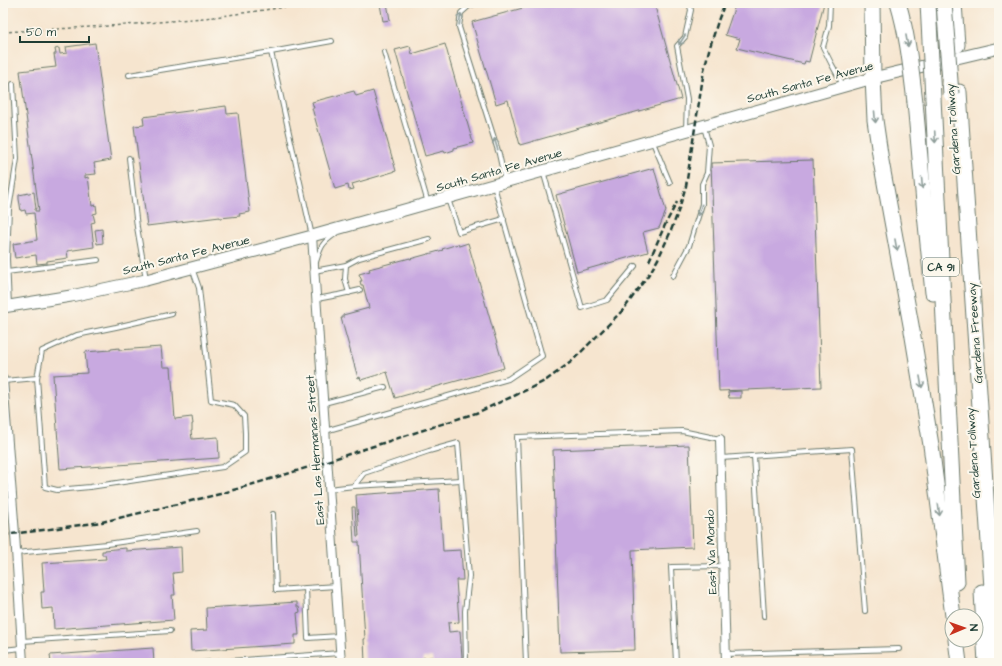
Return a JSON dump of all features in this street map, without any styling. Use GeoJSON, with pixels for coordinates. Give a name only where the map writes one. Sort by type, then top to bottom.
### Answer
{"type":"FeatureCollection","features":[{"type":"Feature","properties":{"kind":"highway"},"geometry":{"type":"LineString","coordinates":[[872,3],[875,120],[930,438],[952,608]]}},
{"type":"Feature","properties":{"kind":"highway"},"geometry":{"type":"LineString","coordinates":[[898,3],[909,49],[949,437]]}},
{"type":"Feature","properties":{"kind":"highway","name":"CA 91"},"geometry":{"type":"LineString","coordinates":[[928,3],[959,608]]}},
{"type":"Feature","properties":{"kind":"highway","name":"Gardena Tollway"},"geometry":{"type":"LineString","coordinates":[[944,3],[955,93],[986,663]]}},
{"type":"Feature","properties":{"kind":"highway","name":"Gardena Freeway"},"geometry":{"type":"LineString","coordinates":[[954,3],[955,93],[998,663]]}},
{"type":"Feature","properties":{"kind":"highway"},"geometry":{"type":"LineString","coordinates":[[957,648],[960,663]]}},
{"type":"Feature","properties":{"kind":"highway"},"geometry":{"type":"LineString","coordinates":[[960,648],[960,663]]}},
{"type":"Feature","properties":{"kind":"main road","name":"South Santa Fe Avenue"},"geometry":{"type":"LineString","coordinates":[[6,307],[71,296],[146,280],[312,236],[873,78],[999,48]]}},
{"type":"Feature","properties":{"kind":"street","name":"East Las Hermanas Street"},"geometry":{"type":"LineString","coordinates":[[312,236],[341,663]]}},
{"type":"Feature","properties":{"kind":"street"},"geometry":{"type":"LineString","coordinates":[[3,380],[5,439],[16,553],[23,663]]}},
{"type":"Feature","properties":{"kind":"street","name":"East Via Mondo"},"geometry":{"type":"LineString","coordinates":[[720,439],[726,663]]}},
{"type":"Feature","properties":{"kind":"lane"},"geometry":{"type":"LineString","coordinates":[[479,3],[470,5],[461,13],[459,27],[499,154],[505,182]]}},
{"type":"Feature","properties":{"kind":"lane"},"geometry":{"type":"LineString","coordinates":[[686,130],[688,99],[677,46],[685,37],[691,10],[689,3]]}},
{"type":"Feature","properties":{"kind":"lane"},"geometry":{"type":"LineString","coordinates":[[830,3],[829,26],[823,47],[844,86]]}},
{"type":"Feature","properties":{"kind":"lane"},"geometry":{"type":"LineString","coordinates":[[129,75],[332,41]]}},
{"type":"Feature","properties":{"kind":"lane"},"geometry":{"type":"LineString","coordinates":[[270,52],[312,236]]}},
{"type":"Feature","properties":{"kind":"lane"},"geometry":{"type":"LineString","coordinates":[[384,52],[428,203]]}},
{"type":"Feature","properties":{"kind":"lane"},"geometry":{"type":"LineString","coordinates":[[6,307],[9,209],[17,159],[13,84]]}},
{"type":"Feature","properties":{"kind":"lane"},"geometry":{"type":"LineString","coordinates":[[673,276],[689,246],[702,204],[702,184],[707,173],[709,145],[703,126]]}},
{"type":"Feature","properties":{"kind":"lane"},"geometry":{"type":"LineString","coordinates":[[652,140],[670,183]]}},
{"type":"Feature","properties":{"kind":"lane"},"geometry":{"type":"LineString","coordinates":[[129,158],[137,227],[146,280]]}},
{"type":"Feature","properties":{"kind":"lane"},"geometry":{"type":"LineString","coordinates":[[542,171],[582,308],[607,300],[635,266]]}},
{"type":"Feature","properties":{"kind":"lane"},"geometry":{"type":"LineString","coordinates":[[325,431],[508,379],[542,356],[494,185]]}},
{"type":"Feature","properties":{"kind":"lane"},"geometry":{"type":"LineString","coordinates":[[447,198],[459,232],[504,219]]}},
{"type":"Feature","properties":{"kind":"lane"},"geometry":{"type":"LineString","coordinates":[[344,227],[323,244],[319,251],[314,269],[346,265],[359,258],[429,239]]}},
{"type":"Feature","properties":{"kind":"lane"},"geometry":{"type":"LineString","coordinates":[[7,272],[98,260]]}},
{"type":"Feature","properties":{"kind":"lane"},"geometry":{"type":"LineString","coordinates":[[346,265],[346,280],[349,293]]}},
{"type":"Feature","properties":{"kind":"lane"},"geometry":{"type":"LineString","coordinates":[[172,314],[77,335],[42,351],[37,378],[45,487],[57,490],[90,487],[223,467],[245,452],[246,433],[244,416],[234,404],[211,400],[198,288],[192,268]]}},
{"type":"Feature","properties":{"kind":"lane"},"geometry":{"type":"LineString","coordinates":[[316,300],[360,290]]}},
{"type":"Feature","properties":{"kind":"lane"},"geometry":{"type":"LineString","coordinates":[[3,380],[37,378]]}},
{"type":"Feature","properties":{"kind":"lane"},"geometry":{"type":"LineString","coordinates":[[323,403],[385,387]]}},
{"type":"Feature","properties":{"kind":"lane"},"geometry":{"type":"LineString","coordinates":[[526,663],[517,437],[682,431],[720,439]]}},
{"type":"Feature","properties":{"kind":"lane"},"geometry":{"type":"LineString","coordinates":[[354,486],[364,473],[458,443],[469,576],[465,611],[466,663]]}},
{"type":"Feature","properties":{"kind":"lane"},"geometry":{"type":"LineString","coordinates":[[720,458],[852,448],[865,611]]}},
{"type":"Feature","properties":{"kind":"lane"},"geometry":{"type":"LineString","coordinates":[[754,456],[764,616]]}},
{"type":"Feature","properties":{"kind":"lane"},"geometry":{"type":"LineString","coordinates":[[329,489],[354,486],[461,480]]}},
{"type":"Feature","properties":{"kind":"lane"},"geometry":{"type":"LineString","coordinates":[[273,514],[276,590],[336,586]]}},
{"type":"Feature","properties":{"kind":"lane"},"geometry":{"type":"LineString","coordinates":[[16,553],[107,544],[197,531]]}},
{"type":"Feature","properties":{"kind":"lane"},"geometry":{"type":"LineString","coordinates":[[649,663],[676,662],[671,567],[723,566]]}},
{"type":"Feature","properties":{"kind":"lane"},"geometry":{"type":"LineString","coordinates":[[306,588],[308,638],[339,636]]}},
{"type":"Feature","properties":{"kind":"lane"},"geometry":{"type":"LineString","coordinates":[[3,650],[22,645],[170,631]]}},
{"type":"Feature","properties":{"kind":"lane"},"geometry":{"type":"LineString","coordinates":[[726,654],[899,649]]}},
{"type":"Feature","properties":{"kind":"lane"},"geometry":{"type":"LineString","coordinates":[[202,663],[341,653]]}},
{"type":"Feature","properties":{"kind":"path"},"geometry":{"type":"LineString","coordinates":[[3,32],[125,25],[214,17],[314,3]]}},
{"type":"Feature","properties":{"kind":"building"},"geometry":{"type":"Polygon","coordinates":[[[387,3],[390,20],[383,21],[380,4],[387,3]]]}},
{"type":"Feature","properties":{"kind":"building"},"geometry":{"type":"Polygon","coordinates":[[[541,3],[654,3],[681,99],[520,145],[508,100],[496,104],[472,22],[541,3]]]}},
{"type":"Feature","properties":{"kind":"building"},"geometry":{"type":"Polygon","coordinates":[[[736,3],[824,3],[809,62],[805,61],[804,64],[737,48],[740,39],[725,35],[736,3]]]}},
{"type":"Feature","properties":{"kind":"building"},"geometry":{"type":"Polygon","coordinates":[[[95,43],[111,160],[94,163],[96,174],[85,175],[85,178],[88,177],[92,206],[96,205],[97,213],[93,214],[95,222],[91,223],[94,247],[67,251],[68,258],[47,261],[47,263],[37,264],[36,255],[15,258],[13,244],[37,240],[34,213],[26,214],[25,210],[21,211],[19,195],[34,192],[35,211],[39,211],[20,71],[56,67],[54,54],[56,54],[55,49],[59,48],[60,54],[67,53],[66,47],[95,43]]]}},
{"type":"Feature","properties":{"kind":"building"},"geometry":{"type":"Polygon","coordinates":[[[445,44],[473,143],[454,148],[454,150],[445,153],[444,151],[425,156],[395,50],[410,46],[412,54],[445,44]]]}},
{"type":"Feature","properties":{"kind":"building"},"geometry":{"type":"Polygon","coordinates":[[[354,91],[356,96],[373,91],[396,171],[352,184],[354,189],[349,190],[348,185],[335,189],[312,108],[314,108],[312,102],[354,91]]]}},
{"type":"Feature","properties":{"kind":"building"},"geometry":{"type":"Polygon","coordinates":[[[226,106],[227,114],[238,113],[250,212],[239,214],[240,216],[147,226],[134,126],[144,125],[143,117],[226,106]]]}},
{"type":"Feature","properties":{"kind":"building"},"geometry":{"type":"Polygon","coordinates":[[[813,160],[821,387],[719,391],[711,163],[813,160]]]}},
{"type":"Feature","properties":{"kind":"building"},"geometry":{"type":"Polygon","coordinates":[[[654,168],[666,211],[659,228],[643,232],[648,252],[577,272],[556,195],[654,168]]]}},
{"type":"Feature","properties":{"kind":"building"},"geometry":{"type":"Polygon","coordinates":[[[102,229],[103,243],[97,244],[95,230],[102,229]]]}},
{"type":"Feature","properties":{"kind":"building"},"geometry":{"type":"Polygon","coordinates":[[[468,243],[504,368],[395,398],[387,372],[361,380],[360,377],[358,378],[341,318],[343,318],[343,315],[369,308],[359,274],[370,271],[369,269],[443,250],[442,249],[458,244],[459,246],[468,243]]]}},
{"type":"Feature","properties":{"kind":"building"},"geometry":{"type":"Polygon","coordinates":[[[161,347],[163,367],[171,367],[175,419],[192,417],[192,439],[218,437],[219,458],[60,469],[53,375],[87,373],[85,352],[119,348],[119,350],[161,347]]]}},
{"type":"Feature","properties":{"kind":"building"},"geometry":{"type":"Polygon","coordinates":[[[741,391],[741,398],[729,398],[728,392],[741,391]]]}},
{"type":"Feature","properties":{"kind":"building"},"geometry":{"type":"Polygon","coordinates":[[[689,445],[693,547],[632,550],[635,650],[560,652],[553,450],[689,445]]]}},
{"type":"Feature","properties":{"kind":"building"},"geometry":{"type":"Polygon","coordinates":[[[439,489],[443,551],[461,550],[463,580],[456,580],[459,622],[448,623],[449,632],[460,631],[462,657],[460,663],[433,663],[432,657],[423,658],[424,663],[399,663],[398,660],[395,660],[395,663],[365,663],[359,542],[354,542],[352,507],[355,507],[357,536],[359,536],[356,495],[439,489]]]}},
{"type":"Feature","properties":{"kind":"building"},"geometry":{"type":"Polygon","coordinates":[[[181,547],[182,572],[173,573],[175,595],[172,595],[174,620],[54,629],[53,608],[42,609],[41,592],[44,592],[42,563],[106,559],[105,555],[102,555],[102,551],[105,550],[126,548],[126,551],[181,547]]]}},
{"type":"Feature","properties":{"kind":"building"},"geometry":{"type":"Polygon","coordinates":[[[297,602],[297,607],[299,607],[300,612],[297,613],[299,635],[295,635],[295,644],[191,651],[190,631],[207,630],[206,608],[297,602]]]}},
{"type":"Feature","properties":{"kind":"building"},"geometry":{"type":"Polygon","coordinates":[[[153,648],[154,663],[51,663],[50,655],[153,648]]]}},
{"type":"Feature","properties":{"kind":"railway"},"geometry":{"type":"LineString","coordinates":[[3,535],[102,522],[220,494],[287,474],[476,413],[545,381],[571,362],[624,309],[651,271],[670,233],[686,186],[704,70],[719,18],[725,3]]}},
{"type":"Feature","properties":{"kind":"railway"},"geometry":{"type":"LineString","coordinates":[[649,261],[677,202]]}}]}
